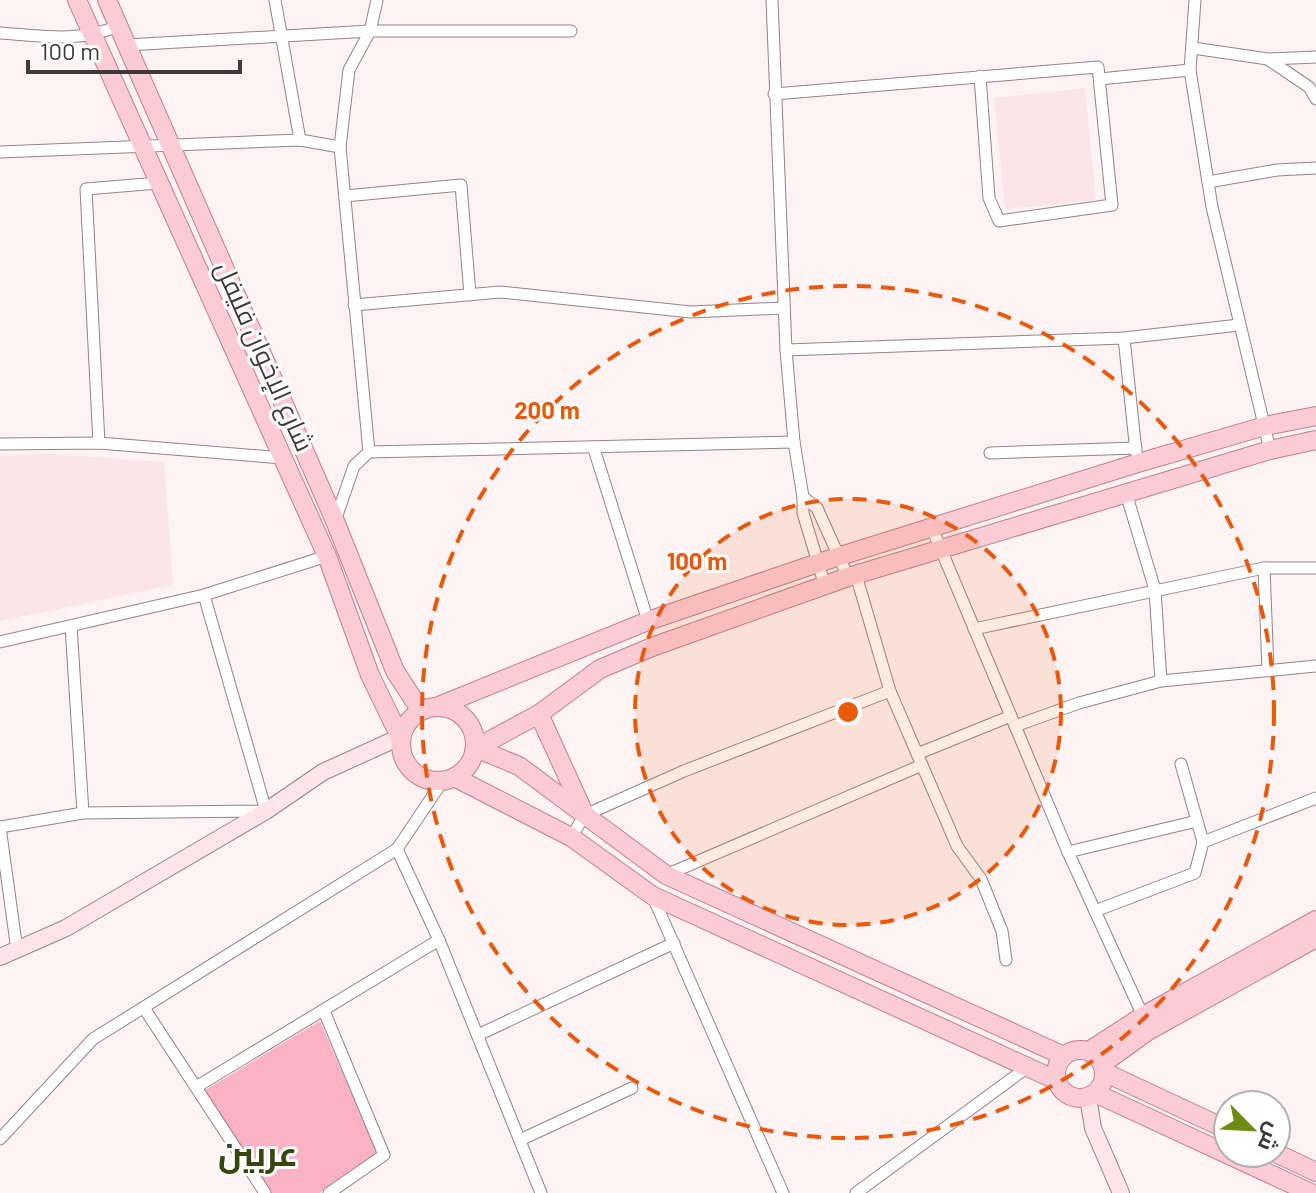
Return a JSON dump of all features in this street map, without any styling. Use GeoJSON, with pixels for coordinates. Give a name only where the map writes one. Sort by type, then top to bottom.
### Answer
{"type":"FeatureCollection","features":[{"type":"Feature","properties":{"kind":"main road","name":"شارع الإخوان فليفل"},"geometry":{"type":"LineString","coordinates":[[77,0],[327,556],[375,686],[400,737]]}},
{"type":"Feature","properties":{"kind":"main road","name":"شارع الإخوان فليفل"},"geometry":{"type":"LineString","coordinates":[[107,0],[174,147],[335,521],[395,671],[428,709]]}},
{"type":"Feature","properties":{"kind":"main road"},"geometry":{"type":"LineString","coordinates":[[0,957],[66,928],[266,811],[323,772],[400,737],[408,723],[428,709],[648,621],[932,528],[1137,456],[1316,416]]}},
{"type":"Feature","properties":{"kind":"main road"},"geometry":{"type":"LineString","coordinates":[[476,748],[539,714],[600,669],[709,626],[852,576],[1270,450],[1316,440]]}},
{"type":"Feature","properties":{"kind":"main road"},"geometry":{"type":"LineString","coordinates":[[428,709],[463,716],[472,728],[476,748],[473,760],[449,780]]}},
{"type":"Feature","properties":{"kind":"main road"},"geometry":{"type":"LineString","coordinates":[[539,714],[585,815]]}},
{"type":"Feature","properties":{"kind":"main road"},"geometry":{"type":"LineString","coordinates":[[400,737],[405,763],[414,774],[449,780],[571,837],[653,896],[1029,1066],[1056,1080],[1065,1093],[1091,1095],[1311,1193]]}},
{"type":"Feature","properties":{"kind":"main road"},"geometry":{"type":"LineString","coordinates":[[476,748],[519,766],[666,875],[1064,1056]]}},
{"type":"Feature","properties":{"kind":"main road"},"geometry":{"type":"LineString","coordinates":[[1121,1193],[1093,1128],[1091,1095],[1098,1062],[1143,1016],[1316,920]]}},
{"type":"Feature","properties":{"kind":"main road"},"geometry":{"type":"LineString","coordinates":[[1098,1062],[1316,938]]}},
{"type":"Feature","properties":{"kind":"main road"},"geometry":{"type":"LineString","coordinates":[[1056,1080],[1056,1071],[1064,1056],[1072,1051],[1212,1122]]}},
{"type":"Feature","properties":{"kind":"main road"},"geometry":{"type":"LineString","coordinates":[[1292,1161],[1316,1172]]}},
{"type":"Feature","properties":{"kind":"street"},"geometry":{"type":"LineString","coordinates":[[275,0],[300,140]]}},
{"type":"Feature","properties":{"kind":"street"},"geometry":{"type":"LineString","coordinates":[[369,452],[340,147],[349,70],[370,31],[377,0]]}},
{"type":"Feature","properties":{"kind":"street"},"geometry":{"type":"LineString","coordinates":[[772,0],[786,350],[794,442],[803,513],[825,586]]}},
{"type":"Feature","properties":{"kind":"street"},"geometry":{"type":"LineString","coordinates":[[1195,0],[1190,70],[1208,182],[1270,450]]}},
{"type":"Feature","properties":{"kind":"street"},"geometry":{"type":"LineString","coordinates":[[0,33],[92,37],[118,26]]}},
{"type":"Feature","properties":{"kind":"street"},"geometry":{"type":"LineString","coordinates":[[127,45],[370,31],[571,31]]}},
{"type":"Feature","properties":{"kind":"street"},"geometry":{"type":"LineString","coordinates":[[1193,48],[1268,59],[1316,57]]}},
{"type":"Feature","properties":{"kind":"street"},"geometry":{"type":"LineString","coordinates":[[1268,59],[1293,74],[1316,99]]}},
{"type":"Feature","properties":{"kind":"street"},"geometry":{"type":"LineString","coordinates":[[774,94],[980,76],[1098,67],[1112,205],[999,221],[989,198],[980,76]]}},
{"type":"Feature","properties":{"kind":"street"},"geometry":{"type":"LineString","coordinates":[[1100,79],[1190,70]]}},
{"type":"Feature","properties":{"kind":"street"},"geometry":{"type":"LineString","coordinates":[[0,152],[300,140],[340,147]]}},
{"type":"Feature","properties":{"kind":"street"},"geometry":{"type":"LineString","coordinates":[[1208,182],[1277,170],[1316,168]]}},
{"type":"Feature","properties":{"kind":"street"},"geometry":{"type":"LineString","coordinates":[[99,443],[86,189],[158,183]]}},
{"type":"Feature","properties":{"kind":"street"},"geometry":{"type":"LineString","coordinates":[[345,196],[461,185],[470,295]]}},
{"type":"Feature","properties":{"kind":"street"},"geometry":{"type":"LineString","coordinates":[[354,305],[512,293],[691,312],[784,308]]}},
{"type":"Feature","properties":{"kind":"street"},"geometry":{"type":"LineString","coordinates":[[786,350],[1124,338],[1239,325]]}},
{"type":"Feature","properties":{"kind":"street"},"geometry":{"type":"LineString","coordinates":[[990,453],[1137,456],[1124,338]]}},
{"type":"Feature","properties":{"kind":"street"},"geometry":{"type":"LineString","coordinates":[[335,521],[354,466],[369,452],[794,442]]}},
{"type":"Feature","properties":{"kind":"street"},"geometry":{"type":"LineString","coordinates":[[0,444],[99,443],[283,458]]}},
{"type":"Feature","properties":{"kind":"street"},"geometry":{"type":"LineString","coordinates":[[594,449],[648,621]]}},
{"type":"Feature","properties":{"kind":"street"},"geometry":{"type":"LineString","coordinates":[[1126,493],[1155,590],[1161,681]]}},
{"type":"Feature","properties":{"kind":"street"},"geometry":{"type":"LineString","coordinates":[[803,497],[817,508],[852,576],[890,691],[957,846],[981,879],[1002,931],[1006,960]]}},
{"type":"Feature","properties":{"kind":"street"},"geometry":{"type":"LineString","coordinates":[[932,528],[1068,852],[1143,1016]]}},
{"type":"Feature","properties":{"kind":"street"},"geometry":{"type":"LineString","coordinates":[[0,642],[204,595],[327,556]]}},
{"type":"Feature","properties":{"kind":"street"},"geometry":{"type":"LineString","coordinates":[[974,629],[1264,568],[1316,568]]}},
{"type":"Feature","properties":{"kind":"street"},"geometry":{"type":"LineString","coordinates":[[1264,568],[1268,670]]}},
{"type":"Feature","properties":{"kind":"street"},"geometry":{"type":"LineString","coordinates":[[17,950],[0,827],[83,813],[266,811],[204,595]]}},
{"type":"Feature","properties":{"kind":"street"},"geometry":{"type":"LineString","coordinates":[[71,626],[83,813]]}},
{"type":"Feature","properties":{"kind":"street"},"geometry":{"type":"LineString","coordinates":[[666,875],[1013,721],[1161,681],[1316,666]]}},
{"type":"Feature","properties":{"kind":"street"},"geometry":{"type":"LineString","coordinates":[[571,837],[585,815],[684,771],[890,691]]}},
{"type":"Feature","properties":{"kind":"street"},"geometry":{"type":"LineString","coordinates":[[1095,911],[1195,873],[1203,842],[1181,764]]}},
{"type":"Feature","properties":{"kind":"street"},"geometry":{"type":"LineString","coordinates":[[0,1139],[93,1039],[397,849],[449,780]]}},
{"type":"Feature","properties":{"kind":"street"},"geometry":{"type":"LineString","coordinates":[[1203,842],[1316,798]]}},
{"type":"Feature","properties":{"kind":"street"},"geometry":{"type":"LineString","coordinates":[[1068,852],[1197,821]]}},
{"type":"Feature","properties":{"kind":"street"},"geometry":{"type":"LineString","coordinates":[[397,849],[439,940],[541,1193]]}},
{"type":"Feature","properties":{"kind":"street"},"geometry":{"type":"LineString","coordinates":[[653,896],[783,1193]]}},
{"type":"Feature","properties":{"kind":"street"},"geometry":{"type":"LineString","coordinates":[[196,1087],[439,940]]}},
{"type":"Feature","properties":{"kind":"street"},"geometry":{"type":"LineString","coordinates":[[478,1035],[674,943]]}},
{"type":"Feature","properties":{"kind":"street"},"geometry":{"type":"LineString","coordinates":[[144,1008],[265,1193]]}},
{"type":"Feature","properties":{"kind":"street"},"geometry":{"type":"LineString","coordinates":[[324,1011],[384,1155],[329,1193]]}},
{"type":"Feature","properties":{"kind":"street"},"geometry":{"type":"LineString","coordinates":[[856,1193],[1029,1066]]}},
{"type":"Feature","properties":{"kind":"street"},"geometry":{"type":"LineString","coordinates":[[520,1140],[632,1088]]}},
{"type":"Feature","properties":{"kind":"shaded area"},"geometry":{"type":"Polygon","coordinates":[[[1085,88],[1096,200],[1005,209],[994,98],[1085,88]]]}},
{"type":"Feature","properties":{"kind":"shaded area"},"geometry":{"type":"Polygon","coordinates":[[[52,454],[164,462],[173,585],[0,621],[0,456],[52,454]]]}},
{"type":"Feature","properties":{"kind":"shaded area"},"geometry":{"type":"Polygon","coordinates":[[[320,1021],[378,1153],[320,1193],[271,1193],[205,1090],[320,1021]]]}},
{"type":"Feature","properties":{"kind":"district","name":"عربين"},"geometry":{"type":"Point","coordinates":[258,1152]}}]}
